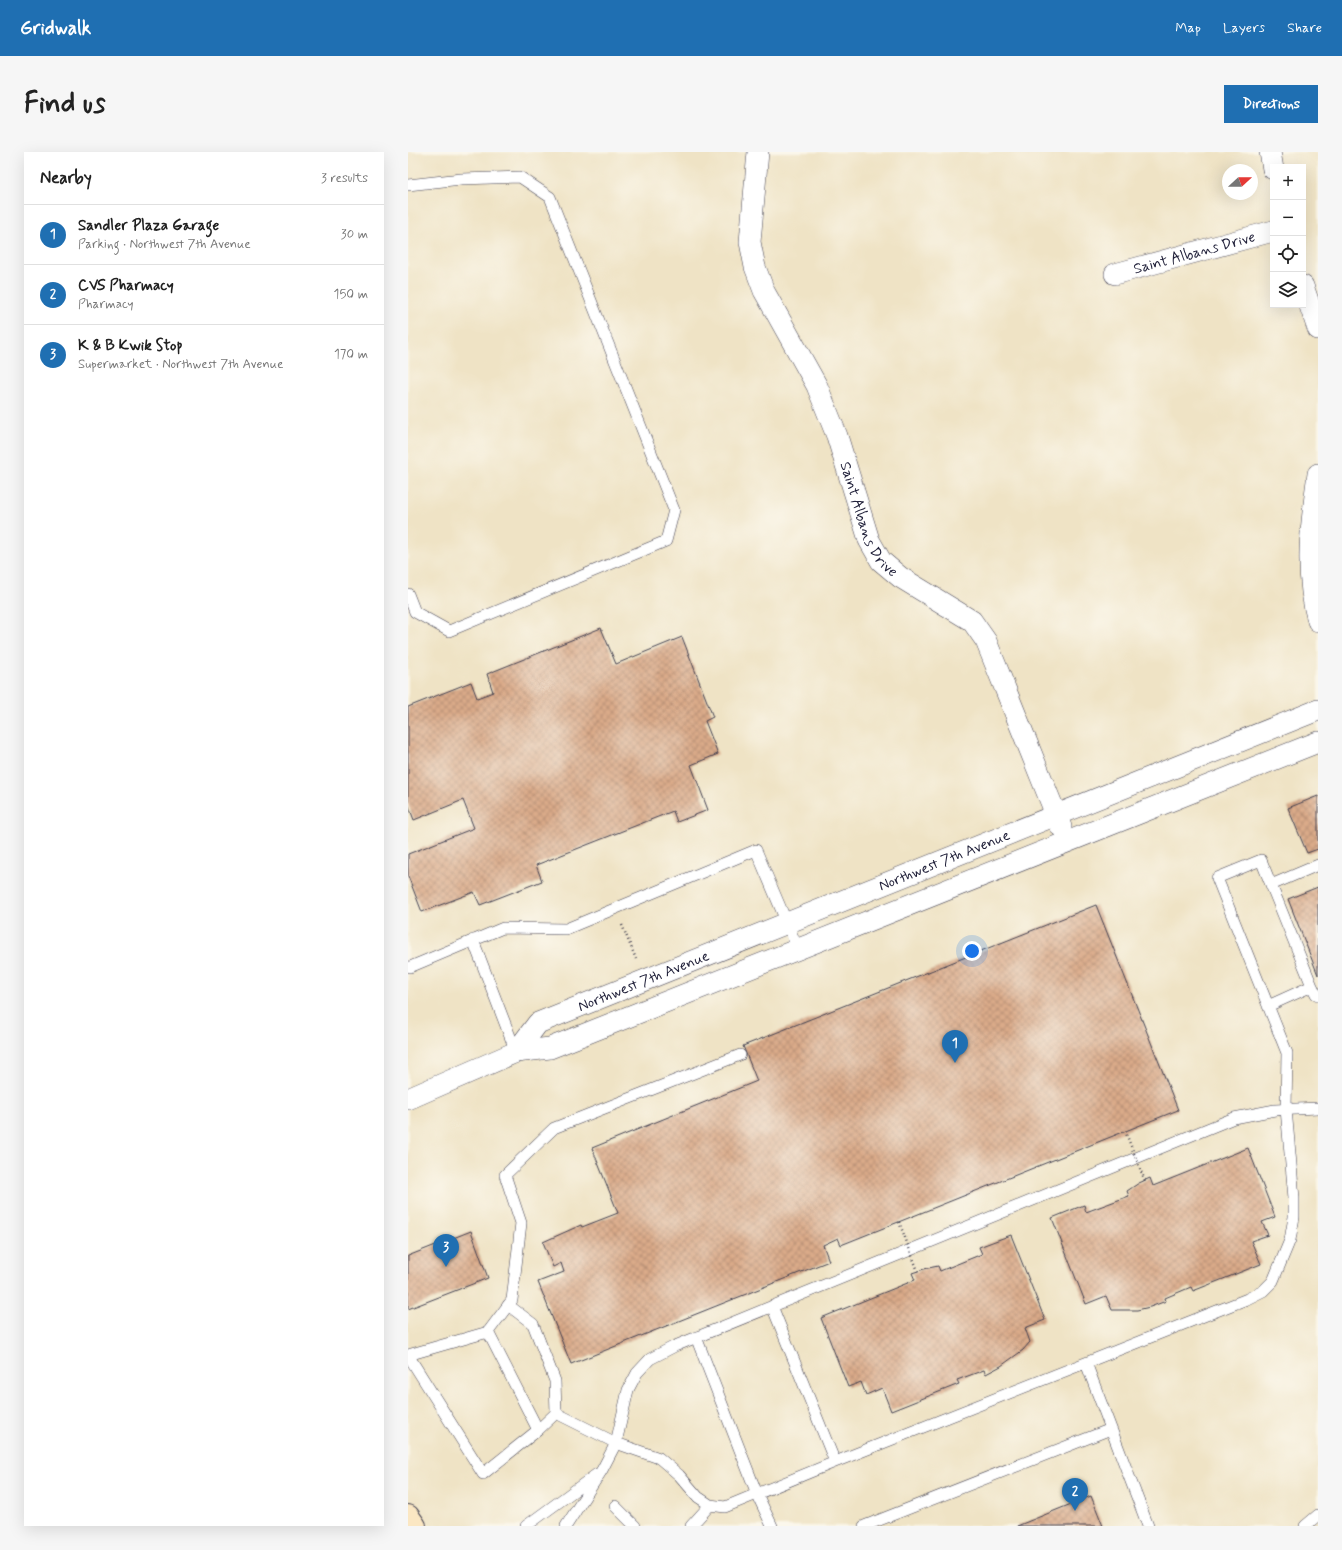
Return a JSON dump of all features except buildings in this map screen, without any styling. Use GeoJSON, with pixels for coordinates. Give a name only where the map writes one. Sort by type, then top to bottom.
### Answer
{"type":"FeatureCollection","features":[{"type":"Feature","properties":{"kind":"street","name":"Saint Albans Drive"},"geometry":{"type":"LineString","coordinates":[[758,152],[750,242],[754,267],[764,291],[817,386],[837,436],[869,540],[881,561],[900,577],[972,621],[986,641],[1067,842]]}},
{"type":"Feature","properties":{"kind":"street"},"geometry":{"type":"LineString","coordinates":[[1270,152],[1272,164]]}},
{"type":"Feature","properties":{"kind":"street","name":"Saint Albans Drive"},"geometry":{"type":"LineString","coordinates":[[1115,274],[1270,232]]}},
{"type":"Feature","properties":{"kind":"street"},"geometry":{"type":"LineString","coordinates":[[1306,295],[1318,329]]}},
{"type":"Feature","properties":{"kind":"street"},"geometry":{"type":"LineString","coordinates":[[1318,474],[1310,527],[1309,551],[1314,605],[1318,621]]}},
{"type":"Feature","properties":{"kind":"street","name":"Northwest 7th Avenue"},"geometry":{"type":"LineString","coordinates":[[516,1052],[538,1023],[1318,710]]}},
{"type":"Feature","properties":{"kind":"street","name":"Northwest 7th Avenue"},"geometry":{"type":"LineString","coordinates":[[408,1099],[516,1052],[550,1048],[1318,742]]}},
{"type":"Feature","properties":{"kind":"street"},"geometry":{"type":"LineString","coordinates":[[408,1516],[415,1526]]}},
{"type":"Feature","properties":{"kind":"lane"},"geometry":{"type":"LineString","coordinates":[[408,185],[461,179],[520,176],[550,197],[674,510],[666,541],[449,631],[415,612],[408,594]]}},
{"type":"Feature","properties":{"kind":"lane"},"geometry":{"type":"LineString","coordinates":[[410,967],[503,928],[566,928],[756,850],[798,949]]}},
{"type":"Feature","properties":{"kind":"lane"},"geometry":{"type":"LineString","coordinates":[[556,1413],[616,1443],[660,1458],[679,1475],[698,1497],[710,1505],[725,1507],[1263,1291],[1273,1281],[1290,1240],[1294,1217],[1294,1198],[1286,1109],[1287,1053],[1268,1006],[1217,878],[1262,860],[1315,991],[1268,1006]]}},
{"type":"Feature","properties":{"kind":"lane"},"geometry":{"type":"LineString","coordinates":[[1272,885],[1318,865]]}},
{"type":"Feature","properties":{"kind":"lane"},"geometry":{"type":"LineString","coordinates":[[473,940],[516,1052]]}},
{"type":"Feature","properties":{"kind":"lane"},"geometry":{"type":"LineString","coordinates":[[508,1305],[533,1324],[555,1381],[556,1413],[538,1430],[483,1474],[408,1355],[488,1332],[508,1305],[512,1300],[522,1223],[505,1175],[554,1128],[740,1055]]}},
{"type":"Feature","properties":{"kind":"lane"},"geometry":{"type":"LineString","coordinates":[[566,1526],[602,1470],[616,1443],[628,1390],[637,1373],[650,1359],[696,1337],[1234,1118],[1275,1110],[1318,1108]]}},
{"type":"Feature","properties":{"kind":"lane"},"geometry":{"type":"LineString","coordinates":[[772,1306],[835,1462]]}},
{"type":"Feature","properties":{"kind":"lane"},"geometry":{"type":"LineString","coordinates":[[488,1332],[538,1430]]}},
{"type":"Feature","properties":{"kind":"lane"},"geometry":{"type":"LineString","coordinates":[[696,1337],[757,1494],[772,1526]]}},
{"type":"Feature","properties":{"kind":"lane"},"geometry":{"type":"LineString","coordinates":[[1086,1363],[1148,1526]]}},
{"type":"Feature","properties":{"kind":"lane"},"geometry":{"type":"LineString","coordinates":[[867,1526],[1111,1429]]}},
{"type":"Feature","properties":{"kind":"lane"},"geometry":{"type":"LineString","coordinates":[[526,1526],[602,1470]]}},
{"type":"Feature","properties":{"kind":"lane"},"geometry":{"type":"LineString","coordinates":[[691,1526],[710,1505]]}},
{"type":"Feature","properties":{"kind":"lane"},"geometry":{"type":"LineString","coordinates":[[615,1506],[634,1526]]}},
{"type":"Feature","properties":{"kind":"lane"},"geometry":{"type":"LineString","coordinates":[[1305,1526],[1318,1515]]}},
{"type":"Feature","properties":{"kind":"path"},"geometry":{"type":"LineString","coordinates":[[1125,1131],[1145,1181]]}},
{"type":"Feature","properties":{"kind":"path"},"geometry":{"type":"LineString","coordinates":[[899,1222],[918,1271]]}},
{"type":"Feature","properties":{"kind":"place","name":"Sandler Plaza Garage"},"geometry":{"type":"Point","coordinates":[955,1063]}},
{"type":"Feature","properties":{"kind":"place","name":"K & B Kwik Stop"},"geometry":{"type":"Point","coordinates":[446,1267]}},
{"type":"Feature","properties":{"kind":"place","name":"CVS Pharmacy"},"geometry":{"type":"Point","coordinates":[1075,1511]}}]}
